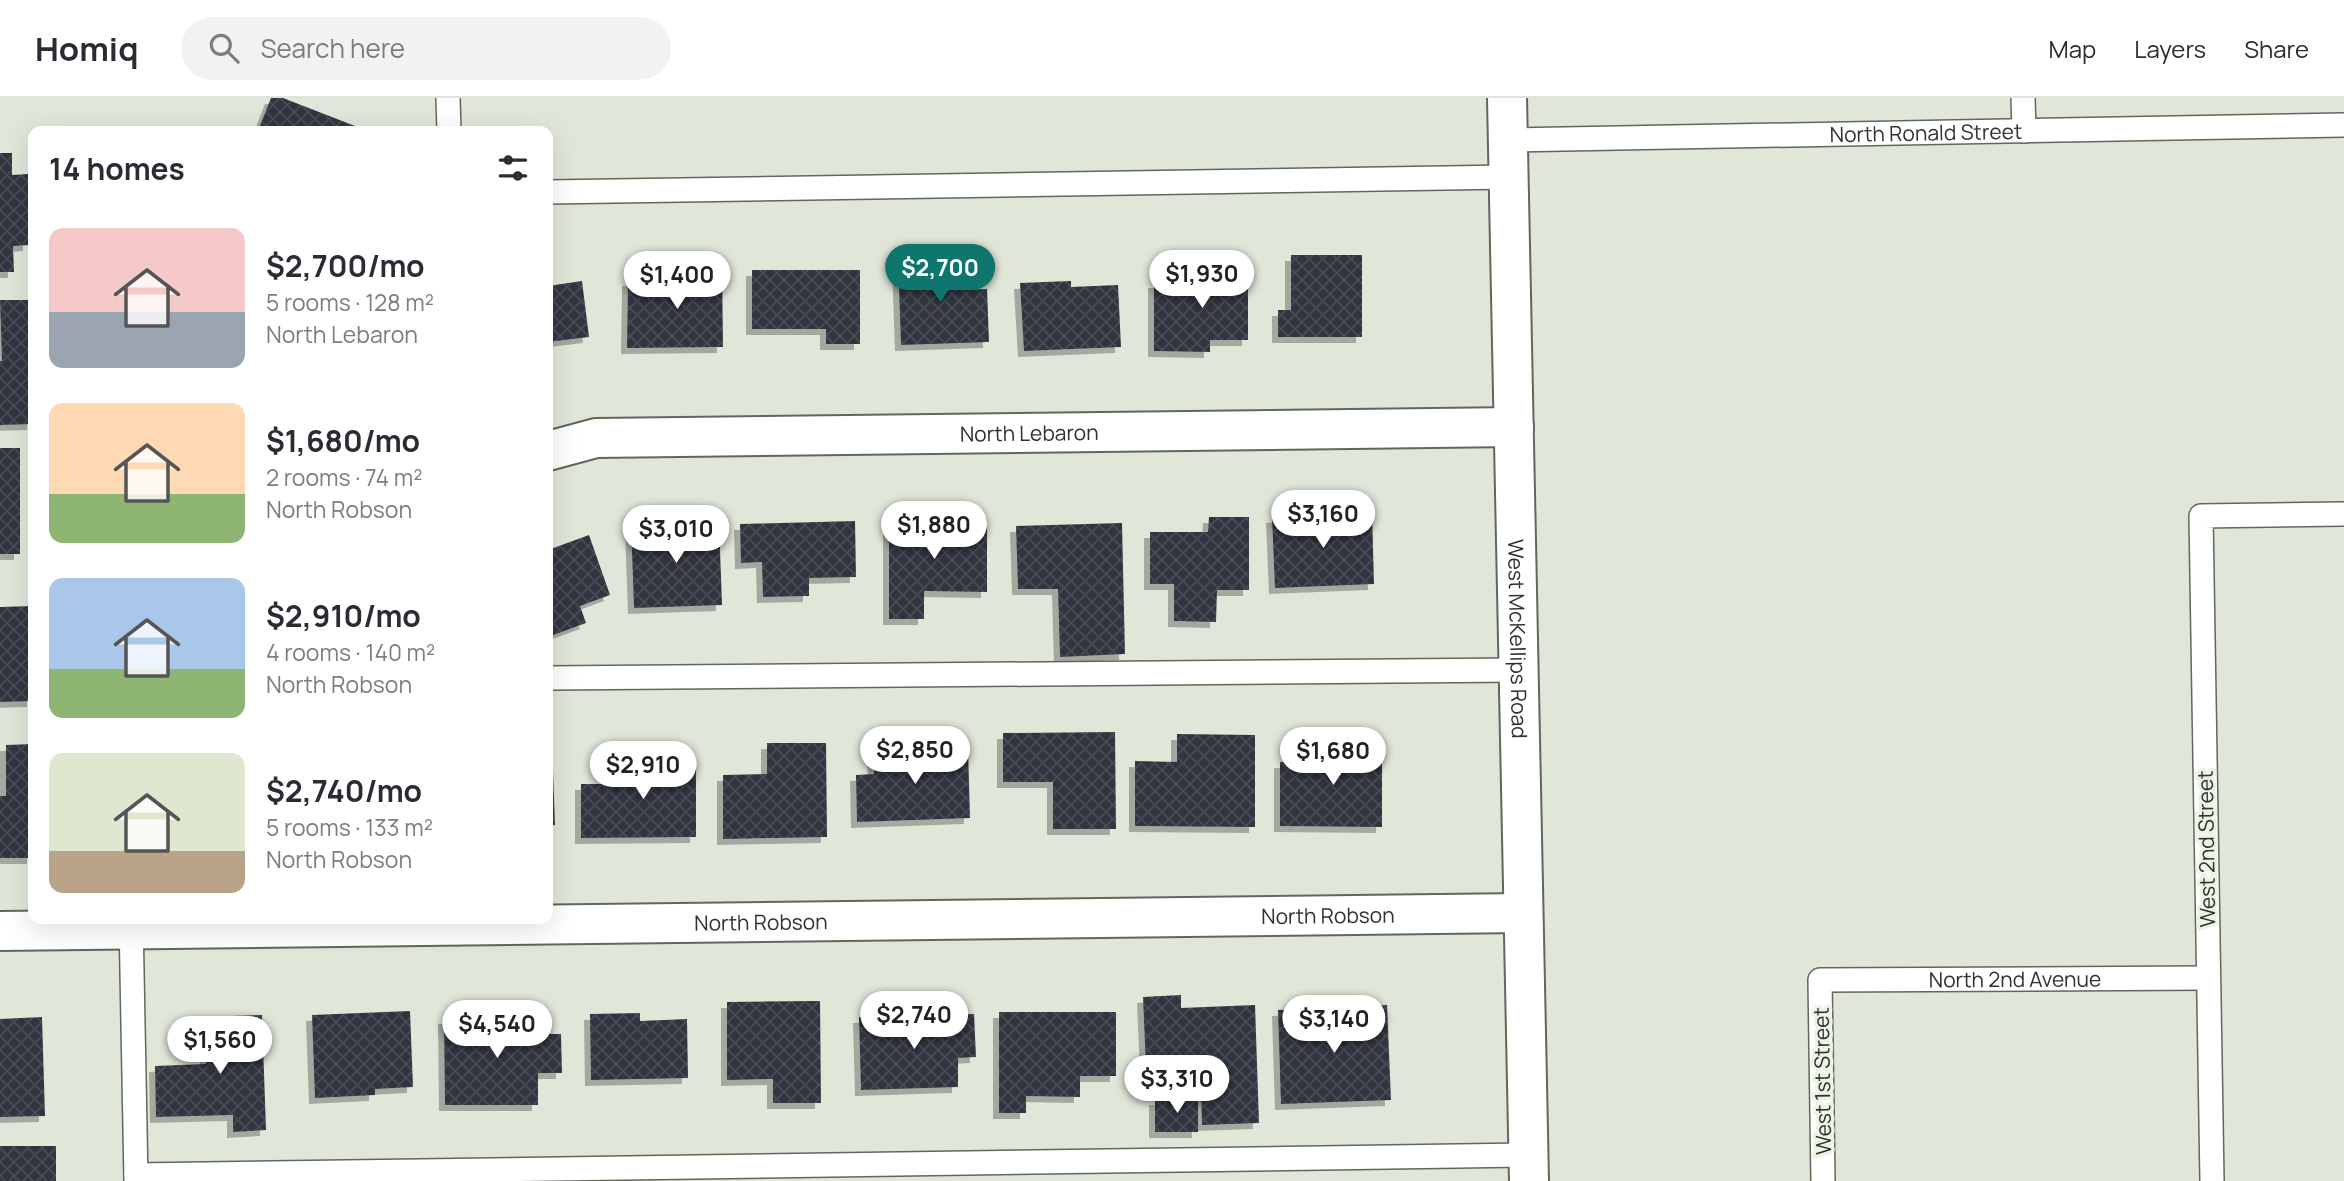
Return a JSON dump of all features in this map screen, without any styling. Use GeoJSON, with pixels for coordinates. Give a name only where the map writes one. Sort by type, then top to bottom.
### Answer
{"type":"FeatureCollection","features":[{"type":"Feature","properties":{"kind":"street","name":"West McKellips Road"},"geometry":{"type":"LineString","coordinates":[[1507,98],[1529,1168]]}},
{"type":"Feature","properties":{"kind":"street","name":"North Lebaron"},"geometry":{"type":"LineString","coordinates":[[553,450],[596,438],[1514,427]]}},
{"type":"Feature","properties":{"kind":"street","name":"North Robson"},"geometry":{"type":"LineString","coordinates":[[553,922],[1523,913]]}},
{"type":"Feature","properties":{"kind":"street","name":"North Robson"},"geometry":{"type":"LineString","coordinates":[[0,931],[131,924]]}},
{"type":"Feature","properties":{"kind":"lane"},"geometry":{"type":"LineString","coordinates":[[448,98],[449,126]]}},
{"type":"Feature","properties":{"kind":"lane"},"geometry":{"type":"LineString","coordinates":[[2023,98],[2024,131]]}},
{"type":"Feature","properties":{"kind":"lane","name":"North Ronald Street"},"geometry":{"type":"LineString","coordinates":[[553,192],[1508,158],[2024,131],[2344,125]]}},
{"type":"Feature","properties":{"kind":"lane","name":"West 2nd Street"},"geometry":{"type":"LineString","coordinates":[[2212,1181],[2201,516],[2344,514]]}},
{"type":"Feature","properties":{"kind":"lane"},"geometry":{"type":"LineString","coordinates":[[553,678],[1518,670]]}},
{"type":"Feature","properties":{"kind":"lane"},"geometry":{"type":"LineString","coordinates":[[131,924],[136,1178],[1529,1168]]}},
{"type":"Feature","properties":{"kind":"lane","name":"North 2nd Avenue"},"geometry":{"type":"LineString","coordinates":[[1820,981],[2208,978]]}},
{"type":"Feature","properties":{"kind":"lane","name":"West 1st Street"},"geometry":{"type":"LineString","coordinates":[[1820,981],[1824,1181]]}},
{"type":"Feature","properties":{"kind":"building"},"geometry":{"type":"Polygon","coordinates":[[[271,98],[283,98],[355,126],[260,126],[271,98]]]}},
{"type":"Feature","properties":{"kind":"building"},"geometry":{"type":"Polygon","coordinates":[[[0,153],[12,153],[12,175],[28,174],[28,245],[13,246],[14,272],[0,272],[0,153]]]}},
{"type":"Feature","properties":{"kind":"building"},"geometry":{"type":"Polygon","coordinates":[[[1291,255],[1362,255],[1362,337],[1278,337],[1278,310],[1291,310],[1291,255]]]}},
{"type":"Feature","properties":{"kind":"building"},"geometry":{"type":"Polygon","coordinates":[[[963,258],[964,290],[987,289],[989,342],[901,345],[898,261],[963,258]]]}},
{"type":"Feature","properties":{"kind":"building"},"geometry":{"type":"Polygon","coordinates":[[[722,263],[723,347],[627,348],[628,280],[692,280],[692,264],[722,263]]]}},
{"type":"Feature","properties":{"kind":"building"},"geometry":{"type":"Polygon","coordinates":[[[1202,266],[1248,266],[1248,340],[1210,340],[1210,352],[1154,351],[1154,282],[1202,283],[1202,266]]]}},
{"type":"Feature","properties":{"kind":"building"},"geometry":{"type":"Polygon","coordinates":[[[752,270],[860,270],[860,344],[826,344],[826,329],[752,329],[752,270]]]}},
{"type":"Feature","properties":{"kind":"building"},"geometry":{"type":"Polygon","coordinates":[[[582,281],[589,337],[553,341],[553,285],[582,281]]]}},
{"type":"Feature","properties":{"kind":"building"},"geometry":{"type":"Polygon","coordinates":[[[1071,281],[1071,287],[1118,285],[1121,347],[1024,351],[1020,283],[1071,281]]]}},
{"type":"Feature","properties":{"kind":"building"},"geometry":{"type":"Polygon","coordinates":[[[0,300],[28,300],[28,424],[0,425],[0,300]]]}},
{"type":"Feature","properties":{"kind":"building"},"geometry":{"type":"Polygon","coordinates":[[[0,448],[20,448],[20,554],[0,554],[0,448]]]}},
{"type":"Feature","properties":{"kind":"building"},"geometry":{"type":"Polygon","coordinates":[[[1372,513],[1374,584],[1275,588],[1272,517],[1372,513]]]}},
{"type":"Feature","properties":{"kind":"building"},"geometry":{"type":"Polygon","coordinates":[[[1209,517],[1249,517],[1249,590],[1217,590],[1216,622],[1174,621],[1174,584],[1150,584],[1150,532],[1208,532],[1209,517]]]}},
{"type":"Feature","properties":{"kind":"building"},"geometry":{"type":"Polygon","coordinates":[[[889,519],[987,519],[987,592],[924,591],[924,619],[889,619],[889,519]]]}},
{"type":"Feature","properties":{"kind":"building"},"geometry":{"type":"Polygon","coordinates":[[[855,521],[856,577],[809,578],[809,596],[763,597],[762,562],[741,563],[740,524],[855,521]]]}},
{"type":"Feature","properties":{"kind":"building"},"geometry":{"type":"Polygon","coordinates":[[[719,522],[722,605],[634,608],[631,524],[719,522]]]}},
{"type":"Feature","properties":{"kind":"building"},"geometry":{"type":"Polygon","coordinates":[[[1122,523],[1125,654],[1060,657],[1058,589],[1018,589],[1016,526],[1122,523]]]}},
{"type":"Feature","properties":{"kind":"building"},"geometry":{"type":"Polygon","coordinates":[[[589,535],[610,595],[580,606],[586,623],[553,635],[553,548],[589,535]]]}},
{"type":"Feature","properties":{"kind":"building"},"geometry":{"type":"Polygon","coordinates":[[[28,606],[28,701],[0,702],[0,607],[28,606]]]}},
{"type":"Feature","properties":{"kind":"building"},"geometry":{"type":"Polygon","coordinates":[[[1115,732],[1116,829],[1053,829],[1053,782],[1003,782],[1003,733],[1115,732]]]}},
{"type":"Feature","properties":{"kind":"building"},"geometry":{"type":"Polygon","coordinates":[[[1177,734],[1255,735],[1255,827],[1135,826],[1135,761],[1177,762],[1177,734]]]}},
{"type":"Feature","properties":{"kind":"building"},"geometry":{"type":"Polygon","coordinates":[[[1364,735],[1364,760],[1382,760],[1382,827],[1280,826],[1280,762],[1319,761],[1319,736],[1364,735]]]}},
{"type":"Feature","properties":{"kind":"building"},"geometry":{"type":"Polygon","coordinates":[[[767,743],[826,743],[827,837],[723,839],[723,775],[767,774],[767,743]]]}},
{"type":"Feature","properties":{"kind":"building"},"geometry":{"type":"Polygon","coordinates":[[[28,744],[28,858],[0,858],[0,796],[6,796],[6,745],[28,744]]]}},
{"type":"Feature","properties":{"kind":"building"},"geometry":{"type":"Polygon","coordinates":[[[968,748],[970,818],[857,822],[856,775],[874,774],[873,752],[968,748]]]}},
{"type":"Feature","properties":{"kind":"building"},"geometry":{"type":"Polygon","coordinates":[[[620,758],[696,758],[696,837],[581,838],[581,784],[620,784],[620,758]]]}},
{"type":"Feature","properties":{"kind":"building"},"geometry":{"type":"Polygon","coordinates":[[[553,771],[555,825],[553,825],[553,771]]]}},
{"type":"Feature","properties":{"kind":"building"},"geometry":{"type":"Polygon","coordinates":[[[1181,995],[1181,1008],[1255,1005],[1259,1123],[1202,1125],[1201,1090],[1147,1092],[1143,997],[1181,995]]]}},
{"type":"Feature","properties":{"kind":"building"},"geometry":{"type":"Polygon","coordinates":[[[820,1001],[821,1103],[773,1103],[773,1079],[727,1080],[727,1002],[820,1001]]]}},
{"type":"Feature","properties":{"kind":"building"},"geometry":{"type":"Polygon","coordinates":[[[1387,1005],[1391,1100],[1281,1104],[1278,1010],[1387,1005]]]}},
{"type":"Feature","properties":{"kind":"building"},"geometry":{"type":"Polygon","coordinates":[[[410,1011],[413,1087],[375,1089],[375,1095],[315,1098],[312,1015],[410,1011]]]}},
{"type":"Feature","properties":{"kind":"building"},"geometry":{"type":"Polygon","coordinates":[[[999,1012],[1116,1012],[1116,1076],[1080,1076],[1080,1097],[1026,1096],[1026,1113],[999,1113],[999,1012]]]}},
{"type":"Feature","properties":{"kind":"building"},"geometry":{"type":"Polygon","coordinates":[[[640,1013],[640,1021],[687,1019],[688,1078],[591,1080],[590,1014],[640,1013]]]}},
{"type":"Feature","properties":{"kind":"building"},"geometry":{"type":"Polygon","coordinates":[[[974,1014],[976,1057],[958,1058],[958,1087],[861,1090],[859,1017],[974,1014]]]}},
{"type":"Feature","properties":{"kind":"building"},"geometry":{"type":"Polygon","coordinates":[[[262,1015],[266,1130],[233,1132],[233,1115],[156,1117],[155,1066],[206,1064],[204,1017],[262,1015]]]}},
{"type":"Feature","properties":{"kind":"building"},"geometry":{"type":"Polygon","coordinates":[[[42,1017],[45,1116],[0,1117],[0,1019],[42,1017]]]}},
{"type":"Feature","properties":{"kind":"building"},"geometry":{"type":"Polygon","coordinates":[[[539,1017],[539,1034],[561,1034],[562,1073],[538,1073],[538,1105],[445,1105],[444,1018],[539,1017]]]}},
{"type":"Feature","properties":{"kind":"building"},"geometry":{"type":"Polygon","coordinates":[[[1198,1098],[1198,1132],[1155,1132],[1155,1099],[1198,1098]]]}},
{"type":"Feature","properties":{"kind":"building"},"geometry":{"type":"Polygon","coordinates":[[[0,1146],[56,1146],[56,1181],[0,1181],[0,1146]]]}}]}
